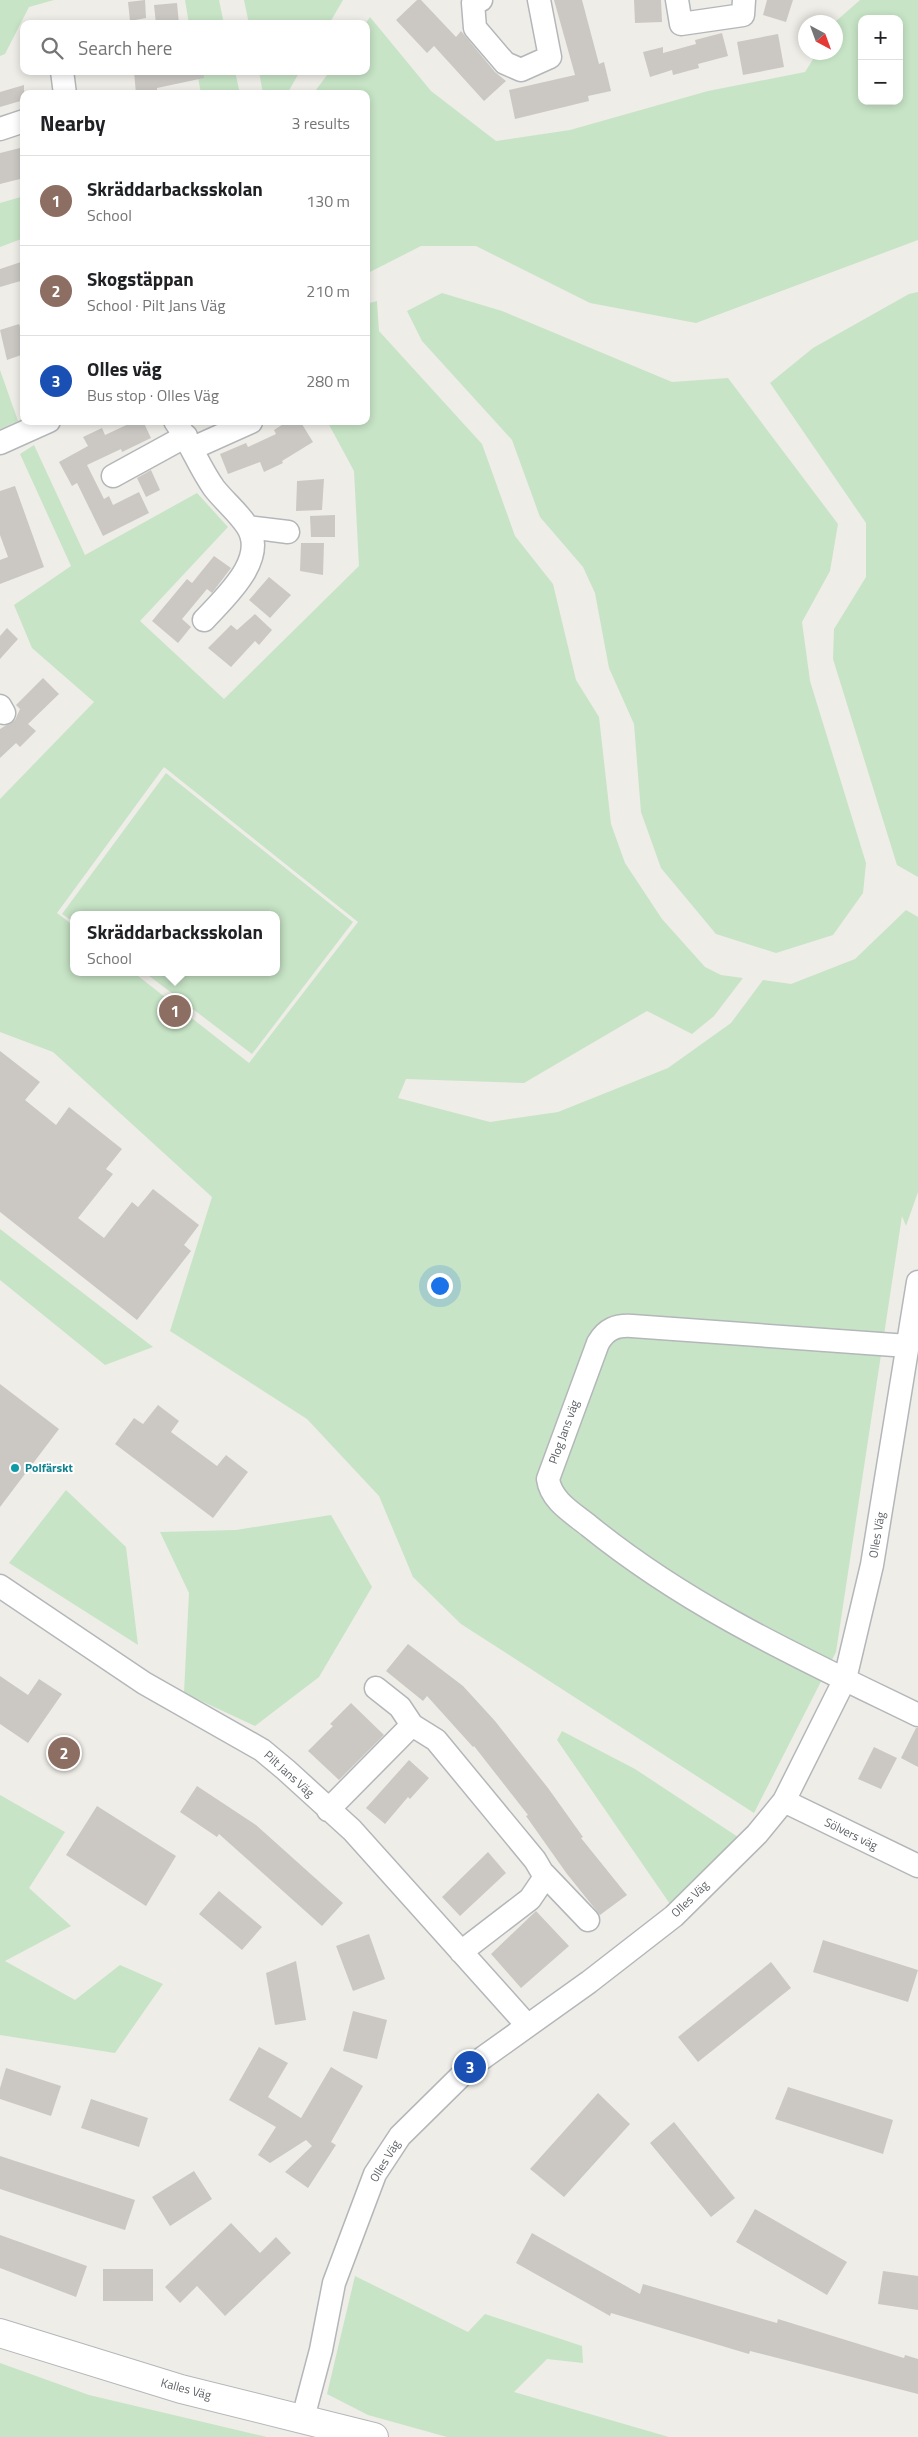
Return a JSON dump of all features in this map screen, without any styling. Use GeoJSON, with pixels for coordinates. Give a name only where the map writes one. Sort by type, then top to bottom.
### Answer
{"type":"FeatureCollection","features":[{"type":"Feature","properties":{"kind":"street"},"geometry":{"type":"LineString","coordinates":[[481,0],[473,3],[475,28],[505,63],[521,70],[550,57],[539,0]]}},
{"type":"Feature","properties":{"kind":"street"},"geometry":{"type":"LineString","coordinates":[[677,0],[680,24],[742,15],[744,0]]}},
{"type":"Feature","properties":{"kind":"street"},"geometry":{"type":"LineString","coordinates":[[62,75],[64,90]]}},
{"type":"Feature","properties":{"kind":"street"},"geometry":{"type":"LineString","coordinates":[[0,129],[20,122]]}},
{"type":"Feature","properties":{"kind":"street"},"geometry":{"type":"LineString","coordinates":[[0,443],[39,425]]}},
{"type":"Feature","properties":{"kind":"street"},"geometry":{"type":"LineString","coordinates":[[113,476],[184,435],[236,425]]}},
{"type":"Feature","properties":{"kind":"street"},"geometry":{"type":"LineString","coordinates":[[184,435],[213,487],[248,527],[252,554],[247,569],[204,620]]}},
{"type":"Feature","properties":{"kind":"street"},"geometry":{"type":"LineString","coordinates":[[248,527],[288,532]]}},
{"type":"Feature","properties":{"kind":"street","name":"Olles Väg"},"geometry":{"type":"LineString","coordinates":[[303,2418],[321,2350],[334,2283],[375,2174],[400,2136],[441,2094],[470,2068],[526,2025],[589,1982],[674,1916],[757,1834],[784,1801],[845,1679],[872,1565],[918,1282]]}},
{"type":"Feature","properties":{"kind":"street","name":"Plog Jans väg"},"geometry":{"type":"LineString","coordinates":[[845,1679],[754,1636],[639,1564],[555,1497],[549,1486],[549,1473],[598,1343],[604,1334],[615,1327],[632,1326],[908,1346]]}},
{"type":"Feature","properties":{"kind":"street","name":"Pilt Jans Väg"},"geometry":{"type":"LineString","coordinates":[[0,1586],[144,1682],[262,1750],[352,1830],[526,2025]]}},
{"type":"Feature","properties":{"kind":"street"},"geometry":{"type":"LineString","coordinates":[[845,1679],[918,1715]]}},
{"type":"Feature","properties":{"kind":"street"},"geometry":{"type":"LineString","coordinates":[[376,1688],[400,1707],[412,1725],[436,1740],[535,1860],[544,1874],[588,1920]]}},
{"type":"Feature","properties":{"kind":"street"},"geometry":{"type":"LineString","coordinates":[[328,1810],[412,1725]]}},
{"type":"Feature","properties":{"kind":"street","name":"Sölvers väg"},"geometry":{"type":"LineString","coordinates":[[784,1801],[918,1866]]}},
{"type":"Feature","properties":{"kind":"street"},"geometry":{"type":"LineString","coordinates":[[461,1952],[530,1899],[545,1877],[544,1874]]}},
{"type":"Feature","properties":{"kind":"street","name":"Kalles Väg"},"geometry":{"type":"LineString","coordinates":[[0,2333],[182,2389],[374,2437]]}},
{"type":"Feature","properties":{"kind":"green space"},"geometry":{"type":"Polygon","coordinates":[[[0,0],[54,0],[29,7],[22,20],[20,20],[20,25],[5,54],[0,56],[0,0]]]}},
{"type":"Feature","properties":{"kind":"green space"},"geometry":{"type":"Polygon","coordinates":[[[185,0],[219,0],[223,20],[188,20],[185,0]]]}},
{"type":"Feature","properties":{"kind":"green space"},"geometry":{"type":"Polygon","coordinates":[[[244,0],[343,0],[331,20],[248,20],[244,0]]]}},
{"type":"Feature","properties":{"kind":"green space"},"geometry":{"type":"Polygon","coordinates":[[[860,0],[918,0],[918,240],[696,323],[590,303],[476,246],[421,246],[370,272],[370,90],[316,90],[327,75],[370,75],[370,20],[368,20],[370,17],[431,91],[496,141],[570,130],[708,91],[805,72],[813,60],[843,60],[843,15],[860,0]]]}},
{"type":"Feature","properties":{"kind":"green space"},"geometry":{"type":"Polygon","coordinates":[[[198,75],[236,75],[239,90],[200,90],[198,75]]]}},
{"type":"Feature","properties":{"kind":"green space"},"geometry":{"type":"Polygon","coordinates":[[[260,75],[298,75],[289,90],[262,90],[260,75]]]}},
{"type":"Feature","properties":{"kind":"green space"},"geometry":{"type":"Polygon","coordinates":[[[20,197],[20,240],[0,247],[0,203],[20,197]]]}},
{"type":"Feature","properties":{"kind":"green space"},"geometry":{"type":"Polygon","coordinates":[[[918,292],[918,877],[897,865],[833,659],[834,629],[866,577],[866,523],[770,383],[813,348],[909,294],[918,292]]]}},
{"type":"Feature","properties":{"kind":"green space"},"geometry":{"type":"Polygon","coordinates":[[[442,293],[502,311],[672,382],[728,378],[838,524],[830,571],[802,622],[810,681],[866,863],[863,893],[833,935],[776,953],[716,934],[661,868],[641,812],[634,724],[609,668],[595,593],[583,567],[540,517],[512,440],[422,341],[407,311],[442,293]]]}},
{"type":"Feature","properties":{"kind":"green space"},"geometry":{"type":"Polygon","coordinates":[[[377,301],[379,331],[482,444],[515,536],[553,584],[576,680],[599,717],[611,824],[625,863],[662,919],[705,967],[721,975],[743,978],[714,1016],[692,1034],[647,1011],[524,1083],[406,1079],[398,1098],[490,1122],[558,1112],[668,1068],[731,1023],[763,980],[791,984],[855,959],[906,910],[918,917],[918,1192],[906,1226],[902,1216],[836,1652],[754,1813],[461,1624],[413,1577],[379,1496],[307,1419],[170,1331],[212,1197],[53,1052],[0,1032],[0,799],[94,702],[32,648],[14,605],[71,566],[20,454],[34,445],[85,555],[197,493],[228,527],[140,621],[224,699],[359,566],[354,471],[329,425],[370,425],[370,303],[377,301]]]}},
{"type":"Feature","properties":{"kind":"green space"},"geometry":{"type":"Polygon","coordinates":[[[0,370],[18,421],[0,429],[0,370]]]}},
{"type":"Feature","properties":{"kind":"green space"},"geometry":{"type":"Polygon","coordinates":[[[166,773],[353,922],[252,1054],[149,976],[280,976],[280,911],[70,911],[70,919],[62,914],[166,773]]]}},
{"type":"Feature","properties":{"kind":"green space"},"geometry":{"type":"Polygon","coordinates":[[[0,1229],[153,1347],[105,1365],[0,1280],[0,1229]]]}},
{"type":"Feature","properties":{"kind":"green space"},"geometry":{"type":"Polygon","coordinates":[[[66,1490],[126,1547],[138,1645],[9,1563],[66,1490]]]}},
{"type":"Feature","properties":{"kind":"green space"},"geometry":{"type":"Polygon","coordinates":[[[331,1515],[372,1587],[319,1677],[255,1726],[184,1693],[189,1593],[160,1532],[236,1530],[331,1515]]]}},
{"type":"Feature","properties":{"kind":"green space"},"geometry":{"type":"Polygon","coordinates":[[[562,1731],[635,1769],[738,1837],[670,1904],[557,1740],[562,1731]]]}},
{"type":"Feature","properties":{"kind":"green space"},"geometry":{"type":"Polygon","coordinates":[[[0,1795],[65,1832],[29,1888],[71,1926],[5,1961],[75,2000],[120,1965],[163,1984],[115,2053],[0,2035],[0,1795]]]}},
{"type":"Feature","properties":{"kind":"green space"},"geometry":{"type":"Polygon","coordinates":[[[355,2276],[468,2332],[485,2314],[582,2346],[583,2363],[547,2359],[514,2392],[669,2437],[447,2437],[368,2415],[327,2394],[355,2276]]]}},
{"type":"Feature","properties":{"kind":"green space"},"geometry":{"type":"Polygon","coordinates":[[[0,2363],[89,2395],[267,2437],[0,2437],[0,2363]]]}},
{"type":"Feature","properties":{"kind":"building"},"geometry":{"type":"Polygon","coordinates":[[[145,0],[146,18],[130,20],[128,2],[145,0]]]}},
{"type":"Feature","properties":{"kind":"building"},"geometry":{"type":"Polygon","coordinates":[[[417,0],[421,0],[456,37],[461,31],[495,72],[506,81],[484,101],[434,46],[427,53],[396,20],[417,0]]]}},
{"type":"Feature","properties":{"kind":"building"},"geometry":{"type":"Polygon","coordinates":[[[554,0],[582,0],[599,64],[604,62],[611,91],[588,96],[589,101],[515,119],[509,90],[575,75],[554,0]]]}},
{"type":"Feature","properties":{"kind":"building"},"geometry":{"type":"Polygon","coordinates":[[[634,0],[661,0],[662,22],[635,23],[634,0]]]}},
{"type":"Feature","properties":{"kind":"building"},"geometry":{"type":"Polygon","coordinates":[[[767,0],[793,0],[786,22],[763,15],[767,0]]]}},
{"type":"Feature","properties":{"kind":"building"},"geometry":{"type":"Polygon","coordinates":[[[177,3],[179,20],[156,20],[154,5],[177,3]]]}},
{"type":"Feature","properties":{"kind":"building"},"geometry":{"type":"Polygon","coordinates":[[[722,33],[728,56],[698,64],[699,68],[673,75],[672,70],[650,77],[643,52],[663,47],[663,53],[696,44],[695,40],[722,33]]]}},
{"type":"Feature","properties":{"kind":"building"},"geometry":{"type":"Polygon","coordinates":[[[778,34],[784,67],[743,75],[737,42],[778,34]]]}},
{"type":"Feature","properties":{"kind":"building"},"geometry":{"type":"Polygon","coordinates":[[[134,75],[204,75],[204,78],[157,88],[157,90],[136,90],[134,75]]]}},
{"type":"Feature","properties":{"kind":"building"},"geometry":{"type":"Polygon","coordinates":[[[24,85],[24,90],[20,90],[20,101],[0,107],[0,92],[24,85]]]}},
{"type":"Feature","properties":{"kind":"building"},"geometry":{"type":"Polygon","coordinates":[[[20,148],[20,179],[0,184],[0,153],[20,148]]]}},
{"type":"Feature","properties":{"kind":"building"},"geometry":{"type":"Polygon","coordinates":[[[20,262],[20,281],[0,287],[0,269],[20,262]]]}},
{"type":"Feature","properties":{"kind":"building"},"geometry":{"type":"Polygon","coordinates":[[[19,324],[20,355],[7,360],[0,330],[19,324]]]}},
{"type":"Feature","properties":{"kind":"building"},"geometry":{"type":"Polygon","coordinates":[[[126,425],[145,425],[151,438],[122,452],[121,449],[87,465],[104,499],[109,496],[113,505],[139,492],[149,513],[103,536],[77,483],[72,486],[59,462],[88,446],[83,437],[102,428],[105,435],[126,425]]]}},
{"type":"Feature","properties":{"kind":"building"},"geometry":{"type":"Polygon","coordinates":[[[282,425],[302,425],[313,442],[282,461],[283,463],[264,472],[260,462],[228,474],[220,454],[246,443],[248,447],[276,434],[274,430],[282,425]]]}},
{"type":"Feature","properties":{"kind":"building"},"geometry":{"type":"Polygon","coordinates":[[[151,470],[160,490],[146,497],[137,478],[151,470]]]}},
{"type":"Feature","properties":{"kind":"building"},"geometry":{"type":"Polygon","coordinates":[[[324,479],[322,510],[296,511],[297,481],[324,479]]]}},
{"type":"Feature","properties":{"kind":"building"},"geometry":{"type":"Polygon","coordinates":[[[15,486],[44,567],[0,584],[0,560],[8,557],[0,535],[0,491],[15,486]]]}},
{"type":"Feature","properties":{"kind":"building"},"geometry":{"type":"Polygon","coordinates":[[[335,515],[335,537],[311,537],[310,516],[335,515]]]}},
{"type":"Feature","properties":{"kind":"building"},"geometry":{"type":"Polygon","coordinates":[[[301,543],[324,543],[323,575],[300,571],[301,543]]]}},
{"type":"Feature","properties":{"kind":"building"},"geometry":{"type":"Polygon","coordinates":[[[214,556],[231,568],[212,593],[207,589],[182,619],[191,627],[178,643],[152,621],[187,579],[192,583],[214,556]]]}},
{"type":"Feature","properties":{"kind":"building"},"geometry":{"type":"Polygon","coordinates":[[[269,577],[291,595],[270,618],[249,600],[269,577]]]}},
{"type":"Feature","properties":{"kind":"building"},"geometry":{"type":"Polygon","coordinates":[[[255,614],[272,630],[259,645],[255,641],[231,667],[208,648],[231,625],[237,630],[255,614]]]}},
{"type":"Feature","properties":{"kind":"building"},"geometry":{"type":"Polygon","coordinates":[[[7,628],[18,639],[0,659],[0,636],[7,628]]]}},
{"type":"Feature","properties":{"kind":"building"},"geometry":{"type":"Polygon","coordinates":[[[43,678],[59,694],[28,724],[36,731],[20,747],[16,743],[0,758],[0,729],[15,720],[20,709],[16,705],[43,678]]]}},
{"type":"Feature","properties":{"kind":"building"},"geometry":{"type":"Polygon","coordinates":[[[0,1051],[40,1082],[25,1100],[56,1125],[69,1107],[122,1149],[106,1169],[113,1174],[78,1218],[104,1238],[132,1202],[138,1207],[153,1189],[199,1225],[184,1245],[191,1251],[137,1320],[0,1212],[0,1051]]]}},
{"type":"Feature","properties":{"kind":"building","name":"Polfärskt"},"geometry":{"type":"Polygon","coordinates":[[[0,1384],[59,1429],[0,1507],[0,1384]]]}},
{"type":"Feature","properties":{"kind":"building"},"geometry":{"type":"Polygon","coordinates":[[[158,1405],[179,1421],[171,1432],[217,1466],[226,1455],[248,1472],[213,1518],[115,1444],[134,1418],[143,1424],[158,1405]]]}},
{"type":"Feature","properties":{"kind":"building"},"geometry":{"type":"Polygon","coordinates":[[[408,1644],[463,1686],[495,1721],[548,1788],[583,1837],[581,1838],[627,1895],[600,1915],[567,1874],[526,1816],[528,1815],[474,1746],[427,1696],[423,1701],[386,1671],[408,1644]]]}},
{"type":"Feature","properties":{"kind":"building"},"geometry":{"type":"Polygon","coordinates":[[[0,1676],[28,1695],[39,1679],[62,1694],[28,1743],[0,1724],[0,1676]]]}},
{"type":"Feature","properties":{"kind":"building"},"geometry":{"type":"Polygon","coordinates":[[[351,1703],[384,1735],[339,1780],[308,1751],[333,1726],[330,1724],[351,1703]]]}},
{"type":"Feature","properties":{"kind":"building"},"geometry":{"type":"Polygon","coordinates":[[[916,1728],[918,1728],[918,1767],[901,1758],[916,1728]]]}},
{"type":"Feature","properties":{"kind":"building"},"geometry":{"type":"Polygon","coordinates":[[[874,1747],[897,1758],[881,1789],[858,1779],[874,1747]]]}},
{"type":"Feature","properties":{"kind":"building"},"geometry":{"type":"Polygon","coordinates":[[[409,1760],[429,1778],[410,1799],[408,1797],[385,1824],[366,1808],[409,1760]]]}},
{"type":"Feature","properties":{"kind":"building"},"geometry":{"type":"Polygon","coordinates":[[[197,1786],[256,1825],[343,1903],[322,1926],[219,1834],[217,1837],[180,1812],[197,1786]]]}},
{"type":"Feature","properties":{"kind":"building"},"geometry":{"type":"Polygon","coordinates":[[[97,1806],[176,1856],[146,1906],[66,1855],[97,1806]]]}},
{"type":"Feature","properties":{"kind":"building"},"geometry":{"type":"Polygon","coordinates":[[[488,1852],[506,1873],[460,1916],[442,1897],[488,1852]]]}},
{"type":"Feature","properties":{"kind":"building"},"geometry":{"type":"Polygon","coordinates":[[[219,1891],[262,1927],[242,1950],[199,1914],[219,1891]]]}},
{"type":"Feature","properties":{"kind":"building"},"geometry":{"type":"Polygon","coordinates":[[[536,1911],[569,1946],[521,1988],[491,1954],[536,1911]]]}},
{"type":"Feature","properties":{"kind":"building"},"geometry":{"type":"Polygon","coordinates":[[[369,1934],[385,1979],[353,1991],[336,1946],[369,1934]]]}},
{"type":"Feature","properties":{"kind":"building"},"geometry":{"type":"Polygon","coordinates":[[[823,1940],[918,1970],[908,2002],[813,1972],[823,1940]]]}},
{"type":"Feature","properties":{"kind":"building"},"geometry":{"type":"Polygon","coordinates":[[[296,1961],[306,2020],[275,2025],[266,1973],[296,1961]]]}},
{"type":"Feature","properties":{"kind":"building"},"geometry":{"type":"Polygon","coordinates":[[[771,1962],[791,1988],[698,2062],[678,2037],[771,1962]]]}},
{"type":"Feature","properties":{"kind":"building"},"geometry":{"type":"Polygon","coordinates":[[[353,2011],[387,2020],[377,2059],[343,2051],[353,2011]]]}},
{"type":"Feature","properties":{"kind":"building"},"geometry":{"type":"Polygon","coordinates":[[[259,2047],[288,2063],[268,2097],[301,2118],[331,2067],[363,2086],[331,2142],[336,2145],[308,2188],[285,2172],[312,2146],[306,2140],[270,2163],[258,2155],[276,2127],[229,2100],[259,2047]]]}},
{"type":"Feature","properties":{"kind":"building"},"geometry":{"type":"Polygon","coordinates":[[[6,2068],[61,2086],[51,2116],[0,2099],[0,2088],[6,2068]]]}},
{"type":"Feature","properties":{"kind":"building"},"geometry":{"type":"Polygon","coordinates":[[[788,2087],[893,2120],[883,2154],[775,2119],[788,2087]]]}},
{"type":"Feature","properties":{"kind":"building"},"geometry":{"type":"Polygon","coordinates":[[[598,2093],[630,2124],[564,2197],[530,2169],[598,2093]]]}},
{"type":"Feature","properties":{"kind":"building"},"geometry":{"type":"Polygon","coordinates":[[[91,2099],[148,2118],[139,2147],[81,2128],[91,2099]]]}},
{"type":"Feature","properties":{"kind":"building"},"geometry":{"type":"Polygon","coordinates":[[[674,2122],[735,2198],[711,2217],[650,2143],[674,2122]]]}},
{"type":"Feature","properties":{"kind":"building"},"geometry":{"type":"Polygon","coordinates":[[[0,2156],[135,2200],[125,2230],[0,2189],[0,2156]]]}},
{"type":"Feature","properties":{"kind":"building"},"geometry":{"type":"Polygon","coordinates":[[[194,2171],[212,2199],[170,2226],[152,2197],[194,2171]]]}},
{"type":"Feature","properties":{"kind":"building"},"geometry":{"type":"Polygon","coordinates":[[[755,2209],[847,2262],[827,2295],[736,2242],[755,2209]]]}},
{"type":"Feature","properties":{"kind":"building"},"geometry":{"type":"Polygon","coordinates":[[[231,2223],[260,2253],[276,2237],[291,2253],[225,2316],[197,2286],[180,2303],[165,2287],[231,2223]]]}},
{"type":"Feature","properties":{"kind":"building"},"geometry":{"type":"Polygon","coordinates":[[[532,2233],[640,2294],[643,2284],[777,2323],[778,2319],[904,2358],[905,2355],[918,2359],[918,2394],[750,2351],[749,2354],[611,2313],[610,2316],[516,2263],[532,2233]]]}},
{"type":"Feature","properties":{"kind":"building"},"geometry":{"type":"Polygon","coordinates":[[[0,2235],[87,2266],[76,2297],[0,2268],[0,2235]]]}},
{"type":"Feature","properties":{"kind":"building"},"geometry":{"type":"Polygon","coordinates":[[[103,2269],[153,2269],[153,2301],[103,2301],[103,2269]]]}},
{"type":"Feature","properties":{"kind":"building"},"geometry":{"type":"Polygon","coordinates":[[[883,2271],[918,2276],[918,2310],[878,2304],[883,2271]]]}},
{"type":"Feature","properties":{"kind":"place","name":"Skräddarbacksskolan"},"geometry":{"type":"Point","coordinates":[175,1011]}},
{"type":"Feature","properties":{"kind":"place","name":"Polfärskt"},"geometry":{"type":"Point","coordinates":[15,1468]}},
{"type":"Feature","properties":{"kind":"place","name":"Skogstäppan"},"geometry":{"type":"Point","coordinates":[64,1753]}},
{"type":"Feature","properties":{"kind":"place","name":"Olles väg"},"geometry":{"type":"Point","coordinates":[470,2067]}}]}
